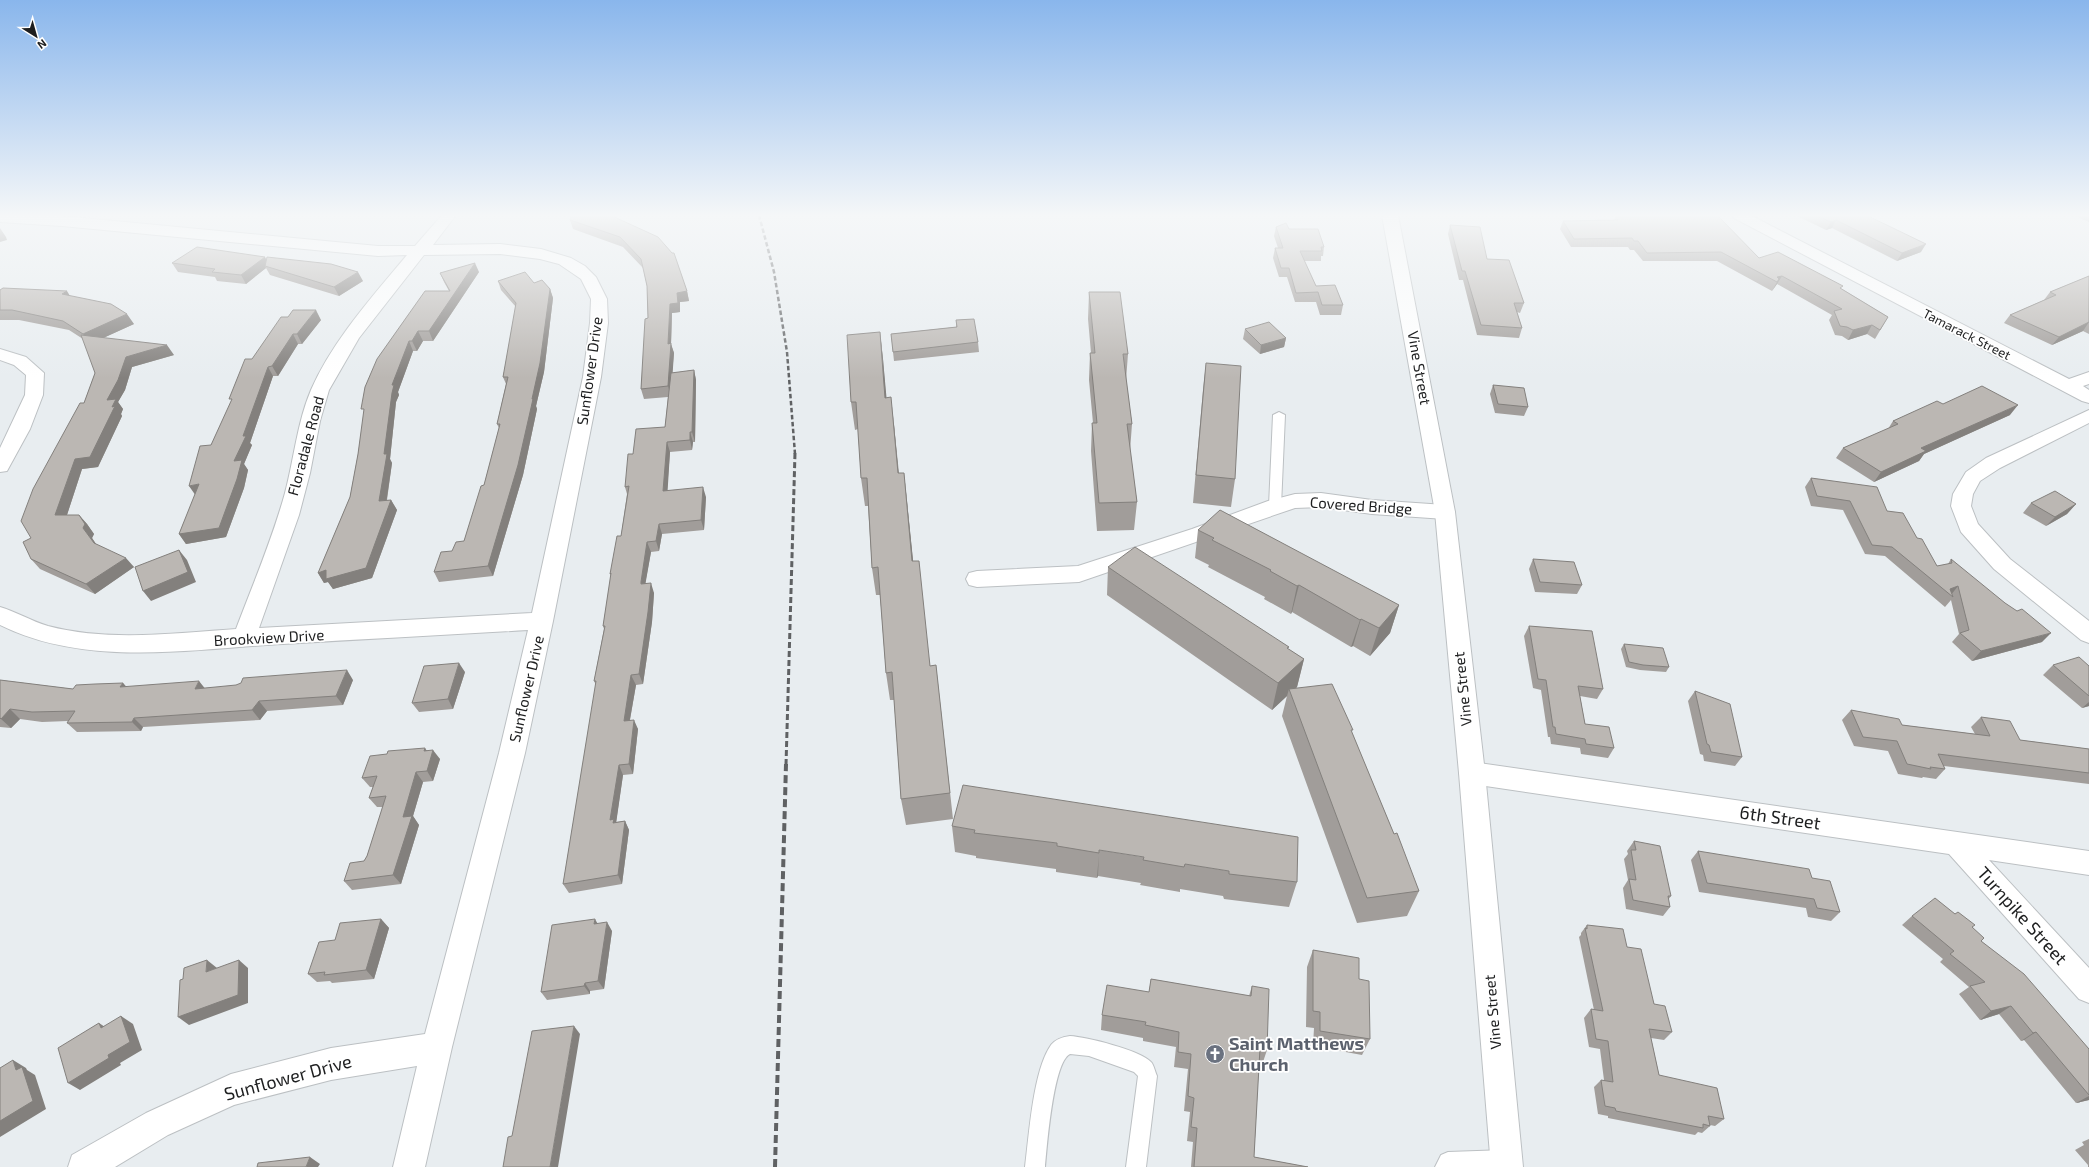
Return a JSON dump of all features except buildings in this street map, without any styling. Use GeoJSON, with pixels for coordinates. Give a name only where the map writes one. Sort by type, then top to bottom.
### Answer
{"type":"FeatureCollection","features":[{"type":"Feature","properties":{"kind":"street","name":"Floradale Road"},"geometry":{"type":"LineString","coordinates":[[244,640],[281,540],[300,473],[305,442],[320,390],[351,336],[405,269]]}},
{"type":"Feature","properties":{"kind":"street","name":"Sunflower Drive"},"geometry":{"type":"LineString","coordinates":[[409,1167],[437,1048],[512,754],[542,621],[592,377],[599,324],[599,299],[588,277],[580,269]]}},
{"type":"Feature","properties":{"kind":"street","name":"Vine Street"},"geometry":{"type":"LineString","coordinates":[[1400,269],[1445,512],[1472,773],[1507,1164]]}},
{"type":"Feature","properties":{"kind":"street","name":"Tamarack Street"},"geometry":{"type":"LineString","coordinates":[[1844,269],[2089,397]]}},
{"type":"Feature","properties":{"kind":"street"},"geometry":{"type":"LineString","coordinates":[[0,354],[20,361],[35,373],[34,395],[20,429],[0,466]]}},
{"type":"Feature","properties":{"kind":"street"},"geometry":{"type":"LineString","coordinates":[[2068,386],[2089,377]]}},
{"type":"Feature","properties":{"kind":"street"},"geometry":{"type":"LineString","coordinates":[[2089,416],[1993,463],[1973,477],[1963,494],[1961,506],[1968,527],[2002,564],[2089,634]]}},
{"type":"Feature","properties":{"kind":"street","name":"Covered Bridge"},"geometry":{"type":"LineString","coordinates":[[977,580],[1078,574],[1199,534],[1275,506],[1295,502],[1321,500],[1372,507],[1445,512]]}},
{"type":"Feature","properties":{"kind":"street","name":"Brookview Drive"},"geometry":{"type":"LineString","coordinates":[[0,615],[22,627],[69,640],[132,644],[244,640],[542,621]]}},
{"type":"Feature","properties":{"kind":"street","name":"6th Street"},"geometry":{"type":"LineString","coordinates":[[1472,773],[2089,863]]}},
{"type":"Feature","properties":{"kind":"street","name":"Turnpike Street"},"geometry":{"type":"LineString","coordinates":[[1956,843],[2089,989]]}},
{"type":"Feature","properties":{"kind":"street","name":"Sunflower Drive"},"geometry":{"type":"LineString","coordinates":[[84,1167],[157,1124],[231,1090],[331,1064],[437,1048]]}},
{"type":"Feature","properties":{"kind":"lane"},"geometry":{"type":"LineString","coordinates":[[1275,506],[1279,415]]}},
{"type":"Feature","properties":{"kind":"lane"},"geometry":{"type":"LineString","coordinates":[[1035,1167],[1045,1087],[1056,1053],[1062,1046],[1070,1045],[1094,1049],[1140,1064],[1145,1069],[1148,1076],[1136,1167]]}},
{"type":"Feature","properties":{"kind":"lane"},"geometry":{"type":"LineString","coordinates":[[1445,1167],[1448,1162],[1507,1164]]}},
{"type":"Feature","properties":{"kind":"railway"},"geometry":{"type":"LineString","coordinates":[[773,269],[787,352],[795,454]]}},
{"type":"Feature","properties":{"kind":"railway"},"geometry":{"type":"LineString","coordinates":[[786,765],[795,454]]}},
{"type":"Feature","properties":{"kind":"railway"},"geometry":{"type":"LineString","coordinates":[[775,1167],[786,764]]}},
{"type":"Feature","properties":{"kind":"place","name":"Saint Matthews Church"},"geometry":{"type":"Point","coordinates":[1215,1054]}}]}
